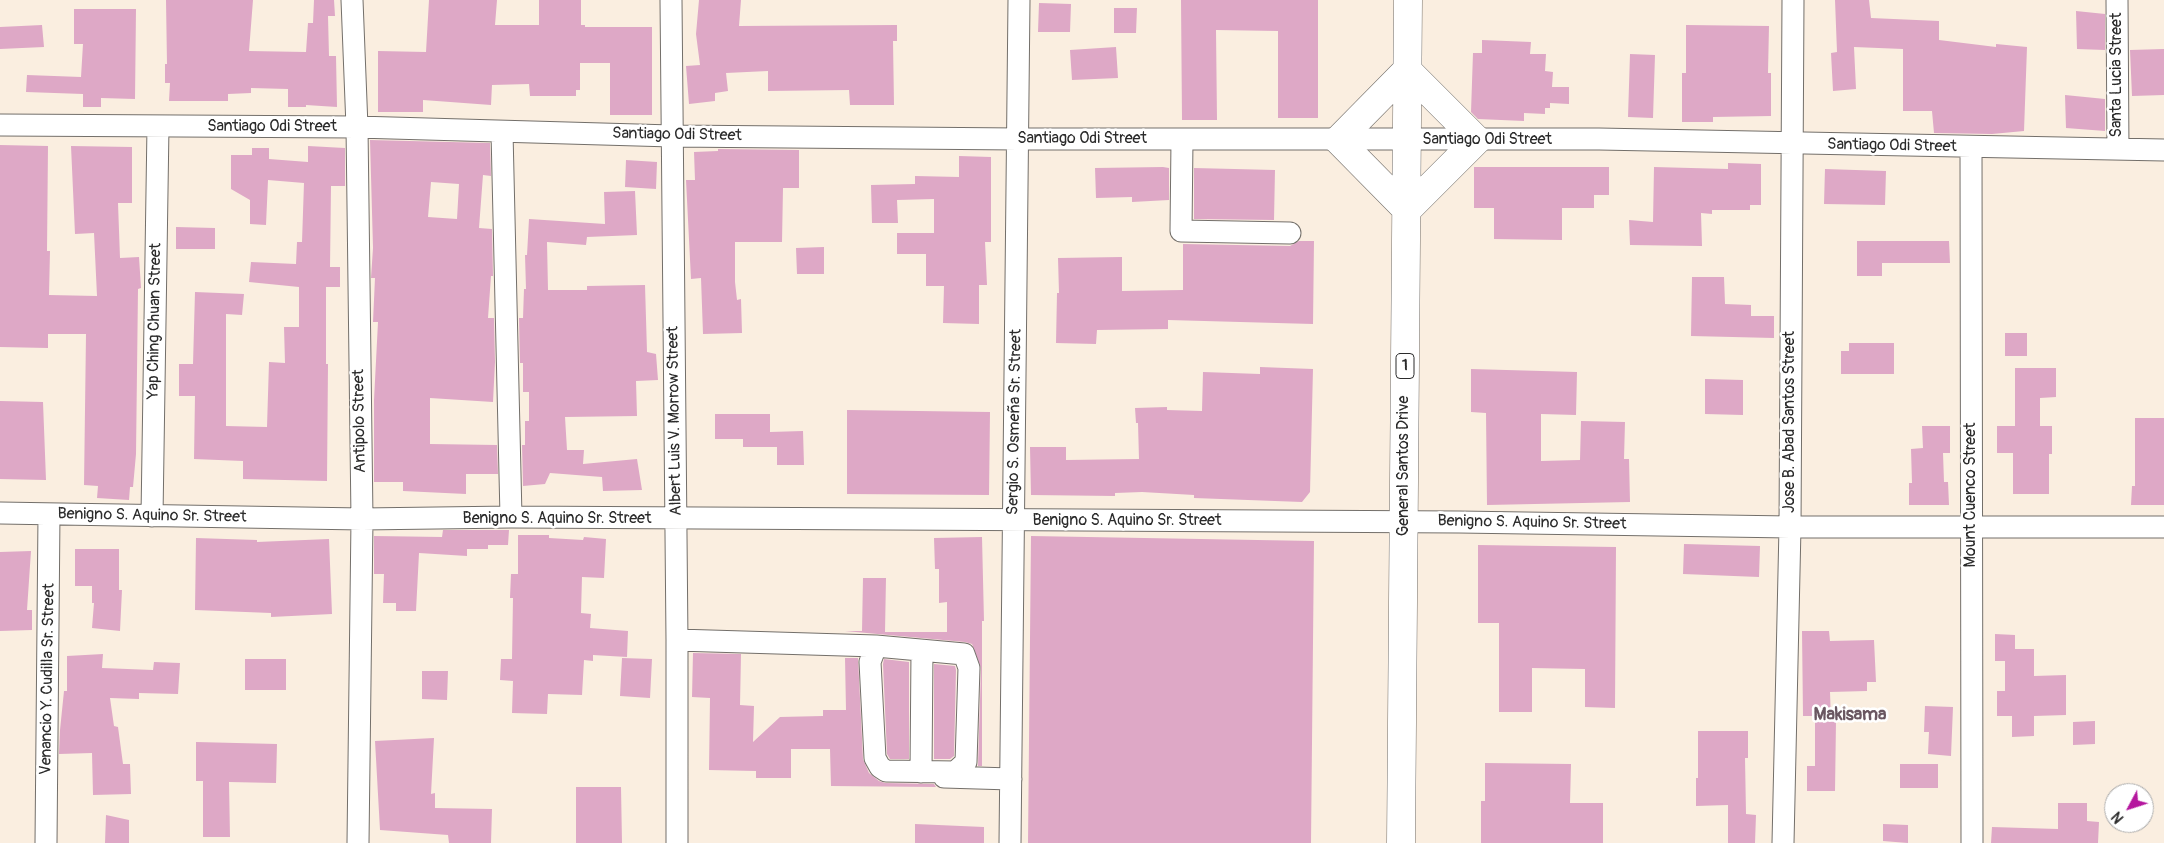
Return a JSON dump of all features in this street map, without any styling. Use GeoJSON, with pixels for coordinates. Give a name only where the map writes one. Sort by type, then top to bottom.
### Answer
{"type":"FeatureCollection","features":[{"type":"Feature","properties":{"kind":"highway","name":"General Santos Drive"},"geometry":{"type":"LineString","coordinates":[[1401,840],[1408,0]]}},
{"type":"Feature","properties":{"kind":"highway"},"geometry":{"type":"LineString","coordinates":[[1407,70],[1477,140],[1407,210],[1338,140],[1407,70]]}},
{"type":"Feature","properties":{"kind":"street","name":"Antipolo Street"},"geometry":{"type":"LineString","coordinates":[[352,0],[357,127],[362,519],[358,843]]}},
{"type":"Feature","properties":{"kind":"street","name":"Albert Luis V. Morrow Street"},"geometry":{"type":"LineString","coordinates":[[671,0],[677,843]]}},
{"type":"Feature","properties":{"kind":"street","name":"Sergio S. Osmeña Sr. Street"},"geometry":{"type":"LineString","coordinates":[[1010,843],[1019,0]]}},
{"type":"Feature","properties":{"kind":"street","name":"Jose B. Abad Santos Street"},"geometry":{"type":"LineString","coordinates":[[1783,843],[1790,527],[1793,0]]}},
{"type":"Feature","properties":{"kind":"street","name":"Santa Lucia Street"},"geometry":{"type":"LineString","coordinates":[[2117,0],[2118,149]]}},
{"type":"Feature","properties":{"kind":"street","name":"Santiago Odi Street"},"geometry":{"type":"LineString","coordinates":[[0,125],[357,127],[672,136],[1182,140],[1599,139],[2164,150]]}},
{"type":"Feature","properties":{"kind":"street","name":"Yap Ching Chuan Street"},"geometry":{"type":"LineString","coordinates":[[152,516],[158,126]]}},
{"type":"Feature","properties":{"kind":"street"},"geometry":{"type":"LineString","coordinates":[[502,132],[511,518]]}},
{"type":"Feature","properties":{"kind":"street"},"geometry":{"type":"LineString","coordinates":[[1182,140],[1181,230],[1290,233]]}},
{"type":"Feature","properties":{"kind":"street","name":"Mount Cuenco Street"},"geometry":{"type":"LineString","coordinates":[[1971,147],[1972,843]]}},
{"type":"Feature","properties":{"kind":"street","name":"Benigno S. Aquino Sr. Street"},"geometry":{"type":"LineString","coordinates":[[0,513],[362,519],[1014,520],[1404,522],[1790,527],[2164,527]]}},
{"type":"Feature","properties":{"kind":"street","name":"Venancio Y. Cudilla Sr. Street"},"geometry":{"type":"LineString","coordinates":[[46,843],[49,514]]}},
{"type":"Feature","properties":{"kind":"street"},"geometry":{"type":"LineString","coordinates":[[677,640],[876,646],[964,654],[969,668],[966,762],[955,772],[886,771]]}},
{"type":"Feature","properties":{"kind":"street"},"geometry":{"type":"LineString","coordinates":[[876,646],[870,662],[875,758],[886,771],[895,777],[1011,779]]}},
{"type":"Feature","properties":{"kind":"street"},"geometry":{"type":"LineString","coordinates":[[921,772],[922,651]]}},
{"type":"Feature","properties":{"kind":"building"},"geometry":{"type":"Polygon","coordinates":[[[166,0],[253,0],[249,51],[306,52],[308,23],[313,23],[314,0],[334,0],[335,16],[328,16],[329,56],[336,56],[337,107],[306,105],[306,107],[288,107],[288,89],[251,88],[251,93],[228,94],[228,101],[169,101],[170,83],[165,83],[165,64],[167,64],[166,0]]]}},
{"type":"Feature","properties":{"kind":"building"},"geometry":{"type":"Polygon","coordinates":[[[429,0],[497,0],[495,25],[539,25],[539,0],[581,0],[581,25],[585,25],[585,27],[652,27],[652,115],[610,115],[610,63],[580,63],[580,90],[576,90],[576,96],[530,96],[529,84],[492,85],[491,105],[423,100],[423,112],[378,112],[378,51],[426,52],[429,0]]]}},
{"type":"Feature","properties":{"kind":"building"},"geometry":{"type":"Polygon","coordinates":[[[699,0],[741,0],[739,26],[897,25],[897,41],[893,41],[894,105],[850,105],[849,90],[768,91],[768,71],[726,73],[728,91],[715,93],[715,101],[689,104],[686,66],[700,65],[696,34],[699,0]]]}},
{"type":"Feature","properties":{"kind":"building"},"geometry":{"type":"Polygon","coordinates":[[[1181,0],[1318,0],[1318,118],[1278,118],[1278,31],[1216,30],[1217,120],[1182,120],[1181,0]]]}},
{"type":"Feature","properties":{"kind":"building"},"geometry":{"type":"Polygon","coordinates":[[[1835,0],[1869,0],[1871,18],[1939,21],[1939,40],[1996,47],[1996,44],[2027,47],[2024,131],[1992,134],[1934,133],[1932,111],[1903,111],[1903,49],[1854,47],[1856,89],[1833,91],[1831,53],[1837,52],[1835,0]]]}},
{"type":"Feature","properties":{"kind":"building"},"geometry":{"type":"Polygon","coordinates":[[[1039,3],[1071,4],[1070,32],[1038,32],[1039,3]]]}},
{"type":"Feature","properties":{"kind":"building"},"geometry":{"type":"Polygon","coordinates":[[[1114,8],[1137,8],[1136,33],[1114,33],[1114,8]]]}},
{"type":"Feature","properties":{"kind":"building"},"geometry":{"type":"Polygon","coordinates":[[[74,9],[136,9],[135,99],[101,98],[101,107],[83,107],[83,94],[26,92],[27,75],[81,77],[83,44],[74,44],[74,9]]]}},
{"type":"Feature","properties":{"kind":"building"},"geometry":{"type":"Polygon","coordinates":[[[2076,11],[2105,14],[2105,50],[2077,49],[2076,11]]]}},
{"type":"Feature","properties":{"kind":"building"},"geometry":{"type":"Polygon","coordinates":[[[42,25],[44,47],[0,49],[0,27],[42,25]]]}},
{"type":"Feature","properties":{"kind":"building"},"geometry":{"type":"Polygon","coordinates":[[[1686,25],[1769,26],[1768,73],[1771,73],[1771,116],[1713,117],[1713,122],[1682,122],[1682,73],[1686,73],[1686,25]]]}},
{"type":"Feature","properties":{"kind":"building"},"geometry":{"type":"Polygon","coordinates":[[[1482,40],[1531,42],[1530,54],[1546,54],[1545,71],[1553,72],[1552,87],[1569,87],[1569,104],[1550,103],[1550,108],[1545,108],[1545,114],[1524,113],[1524,121],[1478,119],[1471,112],[1473,53],[1482,53],[1482,40]]]}},
{"type":"Feature","properties":{"kind":"building"},"geometry":{"type":"Polygon","coordinates":[[[1116,47],[1118,78],[1072,80],[1070,50],[1116,47]]]}},
{"type":"Feature","properties":{"kind":"building"},"geometry":{"type":"Polygon","coordinates":[[[2164,49],[2164,95],[2132,96],[2130,50],[2164,49]]]}},
{"type":"Feature","properties":{"kind":"building"},"geometry":{"type":"Polygon","coordinates":[[[1630,54],[1655,55],[1653,118],[1628,117],[1630,54]]]}},
{"type":"Feature","properties":{"kind":"building"},"geometry":{"type":"Polygon","coordinates":[[[2065,95],[2105,99],[2105,131],[2066,128],[2065,95]]]}},
{"type":"Feature","properties":{"kind":"building"},"geometry":{"type":"Polygon","coordinates":[[[370,140],[490,143],[491,176],[483,175],[479,228],[492,229],[493,276],[491,276],[488,318],[494,318],[495,362],[493,402],[430,398],[430,444],[497,445],[498,474],[466,474],[466,494],[403,491],[403,482],[374,482],[374,400],[378,322],[373,322],[375,278],[371,278],[373,248],[370,140]],[[431,182],[428,217],[457,219],[459,184],[431,182]]]}},
{"type":"Feature","properties":{"kind":"building"},"geometry":{"type":"Polygon","coordinates":[[[0,145],[48,146],[47,251],[50,251],[49,295],[97,296],[94,233],[75,234],[71,146],[132,147],[132,203],[118,203],[120,258],[139,257],[141,288],[138,289],[136,454],[133,487],[130,487],[129,500],[97,498],[98,486],[84,485],[86,334],[48,334],[48,348],[0,347],[0,145]]]}},
{"type":"Feature","properties":{"kind":"building"},"geometry":{"type":"Polygon","coordinates":[[[308,146],[345,148],[345,186],[331,186],[330,267],[340,267],[340,287],[326,287],[326,364],[328,364],[327,481],[243,479],[243,461],[194,459],[195,396],[179,396],[179,364],[193,364],[195,292],[244,294],[242,315],[226,314],[226,426],[267,427],[269,362],[285,363],[284,327],[299,327],[299,287],[249,282],[251,262],[296,264],[297,242],[302,242],[304,183],[268,180],[266,225],[250,224],[250,200],[231,189],[231,155],[252,155],[252,148],[269,148],[269,159],[308,162],[308,146]]]}},
{"type":"Feature","properties":{"kind":"building"},"geometry":{"type":"Polygon","coordinates":[[[718,149],[799,150],[799,188],[783,188],[782,242],[735,242],[735,282],[737,300],[741,299],[742,333],[703,334],[701,278],[691,279],[686,180],[695,180],[694,152],[718,151],[718,149]]]}},
{"type":"Feature","properties":{"kind":"building"},"geometry":{"type":"Polygon","coordinates":[[[959,156],[991,157],[991,242],[985,242],[987,285],[979,285],[979,324],[943,323],[944,286],[926,286],[926,254],[897,254],[897,233],[934,233],[934,199],[897,200],[898,223],[872,223],[871,185],[915,184],[915,176],[959,177],[959,156]]]}},
{"type":"Feature","properties":{"kind":"building"},"geometry":{"type":"Polygon","coordinates":[[[626,160],[657,162],[656,189],[625,187],[626,160]]]}},
{"type":"Feature","properties":{"kind":"building"},"geometry":{"type":"Polygon","coordinates":[[[1728,163],[1761,164],[1761,205],[1750,205],[1750,210],[1712,210],[1712,214],[1701,213],[1702,246],[1630,245],[1629,220],[1653,222],[1654,167],[1728,169],[1728,163]]]}},
{"type":"Feature","properties":{"kind":"building"},"geometry":{"type":"Polygon","coordinates":[[[1474,167],[1609,167],[1609,195],[1594,195],[1594,208],[1562,208],[1562,240],[1494,239],[1494,208],[1474,208],[1474,167]]]}},
{"type":"Feature","properties":{"kind":"building"},"geometry":{"type":"Polygon","coordinates":[[[1095,168],[1169,168],[1169,200],[1132,202],[1132,197],[1096,198],[1095,168]]]}},
{"type":"Feature","properties":{"kind":"building"},"geometry":{"type":"Polygon","coordinates":[[[1194,168],[1275,170],[1274,220],[1194,219],[1194,168]]]}},
{"type":"Feature","properties":{"kind":"building"},"geometry":{"type":"Polygon","coordinates":[[[1825,169],[1886,171],[1885,205],[1824,204],[1825,169]]]}},
{"type":"Feature","properties":{"kind":"building"},"geometry":{"type":"Polygon","coordinates":[[[635,191],[637,235],[587,237],[586,245],[547,242],[548,290],[587,290],[587,286],[645,285],[647,352],[656,354],[658,380],[636,381],[637,416],[565,417],[567,450],[584,450],[583,464],[637,459],[642,490],[603,491],[602,477],[550,473],[545,484],[523,486],[522,445],[525,445],[525,421],[529,421],[529,392],[523,392],[523,363],[520,363],[519,318],[523,318],[524,289],[526,289],[525,255],[527,255],[529,219],[605,224],[604,192],[635,191]]]}},
{"type":"Feature","properties":{"kind":"building"},"geometry":{"type":"Polygon","coordinates":[[[176,227],[215,228],[215,249],[176,249],[176,227]]]}},
{"type":"Feature","properties":{"kind":"building"},"geometry":{"type":"Polygon","coordinates":[[[1299,241],[1314,241],[1313,324],[1168,320],[1168,329],[1097,330],[1096,344],[1056,343],[1057,293],[1059,293],[1058,258],[1122,257],[1122,291],[1183,290],[1183,244],[1290,246],[1299,241]]]}},
{"type":"Feature","properties":{"kind":"building"},"geometry":{"type":"Polygon","coordinates":[[[1857,241],[1949,241],[1950,263],[1882,263],[1882,276],[1857,276],[1857,241]]]}},
{"type":"Feature","properties":{"kind":"building"},"geometry":{"type":"Polygon","coordinates":[[[824,247],[824,274],[797,274],[796,248],[824,247]]]}},
{"type":"Feature","properties":{"kind":"building"},"geometry":{"type":"Polygon","coordinates":[[[1692,277],[1724,277],[1725,304],[1751,305],[1751,316],[1774,316],[1774,338],[1691,336],[1692,277]]]}},
{"type":"Feature","properties":{"kind":"building"},"geometry":{"type":"Polygon","coordinates":[[[2005,333],[2027,333],[2027,356],[2005,356],[2005,333]]]}},
{"type":"Feature","properties":{"kind":"building"},"geometry":{"type":"Polygon","coordinates":[[[1849,343],[1894,343],[1894,374],[1841,374],[1841,351],[1849,351],[1849,343]]]}},
{"type":"Feature","properties":{"kind":"building"},"geometry":{"type":"Polygon","coordinates":[[[1260,367],[1313,369],[1310,492],[1302,502],[1194,498],[1194,495],[1142,492],[1115,493],[1115,496],[1031,495],[1030,447],[1066,447],[1066,460],[1139,459],[1138,423],[1136,423],[1135,408],[1167,407],[1167,410],[1202,411],[1203,372],[1260,374],[1260,367]]]}},
{"type":"Feature","properties":{"kind":"building"},"geometry":{"type":"Polygon","coordinates":[[[2015,368],[2056,368],[2056,397],[2040,398],[2040,426],[2052,426],[2052,454],[2049,454],[2049,494],[2013,494],[2013,453],[1997,453],[1997,426],[2015,426],[2015,368]]]}},
{"type":"Feature","properties":{"kind":"building"},"geometry":{"type":"Polygon","coordinates":[[[1471,369],[1577,372],[1576,415],[1541,414],[1541,461],[1580,460],[1581,421],[1625,422],[1624,459],[1629,459],[1630,502],[1487,505],[1486,413],[1471,412],[1471,369]]]}},
{"type":"Feature","properties":{"kind":"building"},"geometry":{"type":"Polygon","coordinates":[[[1705,379],[1743,380],[1743,415],[1705,414],[1705,379]]]}},
{"type":"Feature","properties":{"kind":"building"},"geometry":{"type":"Polygon","coordinates":[[[0,401],[43,402],[46,480],[0,479],[0,401]]]}},
{"type":"Feature","properties":{"kind":"building"},"geometry":{"type":"Polygon","coordinates":[[[847,410],[990,412],[989,495],[847,494],[847,410]]]}},
{"type":"Feature","properties":{"kind":"building"},"geometry":{"type":"Polygon","coordinates":[[[715,414],[770,414],[770,432],[803,431],[804,465],[777,465],[777,447],[743,447],[743,439],[715,439],[715,414]]]}},
{"type":"Feature","properties":{"kind":"building"},"geometry":{"type":"Polygon","coordinates":[[[2135,418],[2164,418],[2164,505],[2131,505],[2132,486],[2135,486],[2135,418]]]}},
{"type":"Feature","properties":{"kind":"building"},"geometry":{"type":"Polygon","coordinates":[[[1922,426],[1950,426],[1950,453],[1943,453],[1944,482],[1948,482],[1949,505],[1909,505],[1909,483],[1912,483],[1911,449],[1923,448],[1922,426]]]}},
{"type":"Feature","properties":{"kind":"building"},"geometry":{"type":"Polygon","coordinates":[[[443,530],[509,530],[508,545],[488,545],[488,549],[467,549],[467,556],[419,553],[416,611],[396,611],[396,603],[383,603],[384,574],[374,574],[374,536],[442,537],[443,530]]]}},
{"type":"Feature","properties":{"kind":"building"},"geometry":{"type":"Polygon","coordinates":[[[518,535],[549,535],[549,538],[583,540],[584,537],[606,539],[604,578],[582,577],[581,613],[591,614],[590,628],[628,631],[627,657],[593,655],[593,661],[584,660],[582,695],[548,694],[547,714],[512,713],[513,681],[500,680],[501,659],[512,659],[513,598],[510,598],[511,574],[518,574],[518,535]]]}},
{"type":"Feature","properties":{"kind":"building"},"geometry":{"type":"Polygon","coordinates":[[[1031,536],[1314,541],[1311,843],[1028,843],[1031,536]]]}},
{"type":"Feature","properties":{"kind":"building"},"geometry":{"type":"Polygon","coordinates":[[[982,537],[984,621],[982,621],[982,766],[978,766],[981,668],[972,644],[845,631],[862,631],[863,578],[886,578],[885,632],[947,632],[947,602],[939,603],[939,569],[935,569],[934,538],[982,537]]]}},
{"type":"Feature","properties":{"kind":"building"},"geometry":{"type":"Polygon","coordinates":[[[196,538],[257,540],[257,542],[329,539],[332,614],[271,617],[271,613],[195,610],[196,538]]]}},
{"type":"Feature","properties":{"kind":"building"},"geometry":{"type":"Polygon","coordinates":[[[1684,544],[1760,546],[1759,577],[1683,574],[1684,544]]]}},
{"type":"Feature","properties":{"kind":"building"},"geometry":{"type":"Polygon","coordinates":[[[1478,545],[1616,547],[1615,708],[1585,707],[1585,669],[1532,668],[1532,712],[1499,712],[1499,623],[1478,623],[1478,545]]]}},
{"type":"Feature","properties":{"kind":"building"},"geometry":{"type":"Polygon","coordinates":[[[75,549],[119,549],[119,590],[122,590],[120,631],[92,628],[94,603],[92,603],[92,586],[75,586],[75,549]]]}},
{"type":"Feature","properties":{"kind":"building"},"geometry":{"type":"Polygon","coordinates":[[[31,551],[27,610],[32,610],[32,630],[0,631],[0,552],[31,551]]]}},
{"type":"Feature","properties":{"kind":"building"},"geometry":{"type":"Polygon","coordinates":[[[1802,631],[1829,631],[1830,641],[1874,640],[1876,682],[1867,682],[1867,691],[1830,692],[1831,721],[1836,721],[1835,791],[1807,791],[1807,766],[1815,766],[1815,716],[1803,716],[1802,631]]]}},
{"type":"Feature","properties":{"kind":"building"},"geometry":{"type":"Polygon","coordinates":[[[1995,634],[2015,635],[2015,649],[2034,649],[2034,676],[2066,675],[2066,715],[2034,716],[2034,736],[2012,737],[2012,716],[1997,716],[1997,691],[2005,691],[2005,661],[1995,661],[1995,634]]]}},
{"type":"Feature","properties":{"kind":"building"},"geometry":{"type":"Polygon","coordinates":[[[693,653],[741,654],[740,705],[754,706],[753,742],[780,717],[823,716],[823,710],[846,710],[845,658],[858,658],[863,759],[869,773],[885,783],[934,784],[936,787],[831,786],[830,749],[791,749],[791,778],[756,778],[756,771],[709,770],[710,698],[692,697],[693,653]]]}},
{"type":"Feature","properties":{"kind":"building"},"geometry":{"type":"Polygon","coordinates":[[[103,654],[102,668],[153,670],[154,662],[180,663],[178,694],[139,693],[139,699],[110,698],[114,726],[118,727],[123,764],[130,764],[131,794],[93,795],[92,753],[59,754],[64,691],[67,691],[67,656],[103,654]]]}},
{"type":"Feature","properties":{"kind":"building"},"geometry":{"type":"Polygon","coordinates":[[[622,658],[652,659],[650,698],[620,696],[622,658]]]}},
{"type":"Feature","properties":{"kind":"building"},"geometry":{"type":"Polygon","coordinates":[[[245,659],[286,659],[286,690],[245,690],[245,659]]]}},
{"type":"Feature","properties":{"kind":"building"},"geometry":{"type":"Polygon","coordinates":[[[884,659],[909,662],[909,759],[890,759],[887,754],[884,659]]]}},
{"type":"Feature","properties":{"kind":"building"},"geometry":{"type":"Polygon","coordinates":[[[934,664],[955,666],[956,670],[954,756],[950,759],[934,759],[934,664]]]}},
{"type":"Feature","properties":{"kind":"building"},"geometry":{"type":"Polygon","coordinates":[[[422,671],[448,671],[447,700],[422,699],[422,671]]]}},
{"type":"Feature","properties":{"kind":"building"},"geometry":{"type":"Polygon","coordinates":[[[1925,706],[1953,707],[1951,756],[1928,754],[1929,732],[1924,732],[1925,706]]]}},
{"type":"Feature","properties":{"kind":"building"},"geometry":{"type":"Polygon","coordinates":[[[2095,721],[2095,744],[2073,745],[2073,722],[2095,721]]]}},
{"type":"Feature","properties":{"kind":"building"},"geometry":{"type":"Polygon","coordinates":[[[1698,731],[1748,731],[1748,758],[1745,758],[1746,814],[1756,815],[1755,843],[1728,843],[1728,805],[1696,806],[1698,731]]]}},
{"type":"Feature","properties":{"kind":"building"},"geometry":{"type":"Polygon","coordinates":[[[434,738],[431,794],[435,793],[435,808],[492,809],[491,843],[449,843],[448,835],[380,830],[375,741],[434,738]]]}},
{"type":"Feature","properties":{"kind":"building"},"geometry":{"type":"Polygon","coordinates":[[[196,742],[277,744],[276,783],[229,782],[230,837],[203,837],[203,781],[196,781],[196,742]]]}},
{"type":"Feature","properties":{"kind":"building"},"geometry":{"type":"Polygon","coordinates":[[[1485,763],[1571,764],[1570,803],[1603,803],[1603,843],[1481,843],[1481,801],[1485,801],[1485,763]]]}},
{"type":"Feature","properties":{"kind":"building"},"geometry":{"type":"Polygon","coordinates":[[[1900,764],[1938,764],[1938,788],[1900,788],[1900,764]]]}},
{"type":"Feature","properties":{"kind":"building"},"geometry":{"type":"Polygon","coordinates":[[[576,787],[621,787],[622,843],[576,843],[576,787]]]}},
{"type":"Feature","properties":{"kind":"building"},"geometry":{"type":"Polygon","coordinates":[[[2058,803],[2087,803],[2087,821],[2099,822],[2098,843],[1991,843],[1992,827],[2058,829],[2058,803]]]}},
{"type":"Feature","properties":{"kind":"building"},"geometry":{"type":"Polygon","coordinates":[[[106,815],[129,820],[129,843],[105,843],[106,815]]]}},
{"type":"Feature","properties":{"kind":"building"},"geometry":{"type":"Polygon","coordinates":[[[915,824],[984,827],[984,843],[915,843],[915,824]]]}},
{"type":"Feature","properties":{"kind":"building"},"geometry":{"type":"Polygon","coordinates":[[[1883,824],[1908,825],[1908,843],[1883,841],[1883,824]]]}},
{"type":"Feature","properties":{"kind":"district","name":"Makisama"},"geometry":{"type":"Point","coordinates":[1850,715]}}]}
